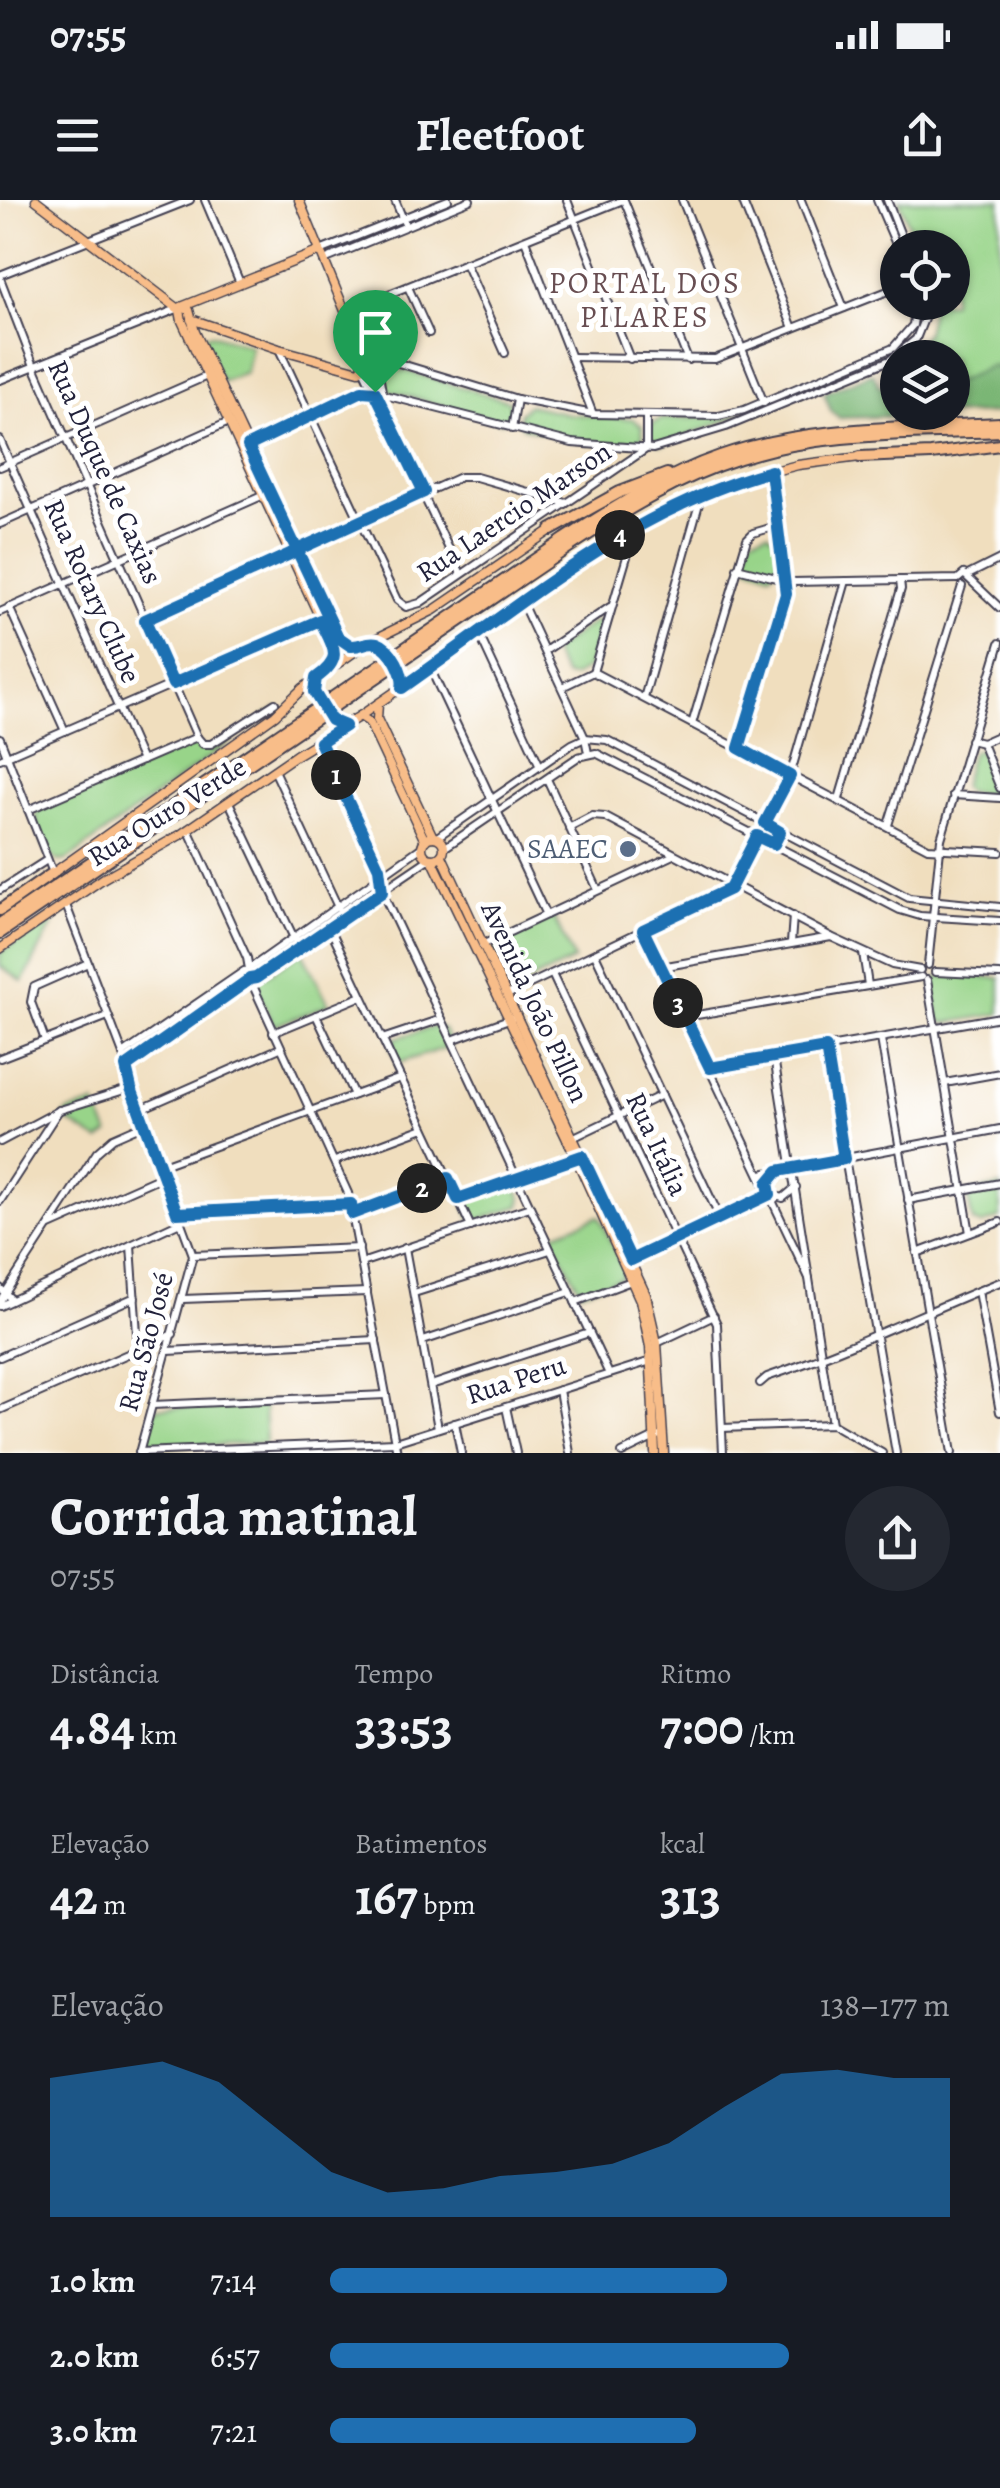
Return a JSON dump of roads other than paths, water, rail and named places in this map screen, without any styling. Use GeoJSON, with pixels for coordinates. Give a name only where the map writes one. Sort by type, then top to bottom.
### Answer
{"type":"FeatureCollection","features":[{"type":"Feature","properties":{"kind":"highway"},"geometry":{"type":"LineString","coordinates":[[551,530],[620,492],[738,450],[819,433],[1000,427]]}},
{"type":"Feature","properties":{"kind":"highway"},"geometry":{"type":"LineString","coordinates":[[0,932],[583,538],[693,476],[740,458],[822,440],[1000,427]]}},
{"type":"Feature","properties":{"kind":"highway"},"geometry":{"type":"LineString","coordinates":[[860,458],[1000,445]]}},
{"type":"Feature","properties":{"kind":"highway"},"geometry":{"type":"LineString","coordinates":[[0,924],[565,539],[697,465]]}},
{"type":"Feature","properties":{"kind":"highway"},"geometry":{"type":"LineString","coordinates":[[0,910],[52,873]]}},
{"type":"Feature","properties":{"kind":"main road"},"geometry":{"type":"LineString","coordinates":[[36,200],[185,313],[279,348],[362,372],[362,352],[298,200]]}},
{"type":"Feature","properties":{"kind":"main road"},"geometry":{"type":"LineString","coordinates":[[185,313],[240,283],[320,251]]}},
{"type":"Feature","properties":{"kind":"main road"},"geometry":{"type":"LineString","coordinates":[[310,255],[324,261]]}},
{"type":"Feature","properties":{"kind":"main road"},"geometry":{"type":"LineString","coordinates":[[185,313],[266,494],[338,637],[346,644],[377,643],[386,648],[402,672],[402,688]]}},
{"type":"Feature","properties":{"kind":"main road"},"geometry":{"type":"LineString","coordinates":[[185,313],[207,376],[245,448]]}},
{"type":"Feature","properties":{"kind":"main road"},"geometry":{"type":"LineString","coordinates":[[199,341],[214,326]]}},
{"type":"Feature","properties":{"kind":"main road"},"geometry":{"type":"LineString","coordinates":[[437,856],[369,722],[360,716],[636,525],[703,492],[771,471],[798,464],[860,458]]}},
{"type":"Feature","properties":{"kind":"main road"},"geometry":{"type":"LineString","coordinates":[[52,873],[275,715],[316,678],[364,645],[434,610],[551,530]]}},
{"type":"Feature","properties":{"kind":"main road"},"geometry":{"type":"LineString","coordinates":[[294,552],[335,652],[331,668]]}},
{"type":"Feature","properties":{"kind":"main road"},"geometry":{"type":"LineString","coordinates":[[316,678],[315,696],[331,720],[345,726]]}},
{"type":"Feature","properties":{"kind":"main road"},"geometry":{"type":"LineString","coordinates":[[378,704],[377,719],[437,856]]}},
{"type":"Feature","properties":{"kind":"main road","name":"Rua Ouro Verde"},"geometry":{"type":"LineString","coordinates":[[0,949],[104,878],[188,829],[360,716]]}},
{"type":"Feature","properties":{"kind":"main road","name":"Avenida João Pillon"},"geometry":{"type":"LineString","coordinates":[[437,856],[651,1310],[658,1343],[654,1358]]}},
{"type":"Feature","properties":{"kind":"main road","name":"Avenida João Pillon"},"geometry":{"type":"LineString","coordinates":[[480,946],[507,995],[514,1017]]}},
{"type":"Feature","properties":{"kind":"main road","name":"Avenida João Pillon"},"geometry":{"type":"LineString","coordinates":[[636,1279],[654,1358],[658,1435],[655,1453]]}},
{"type":"Feature","properties":{"kind":"main road","name":"Avenida João Pillon"},"geometry":{"type":"LineString","coordinates":[[658,1435],[664,1453]]}},
{"type":"Feature","properties":{"kind":"street"},"geometry":{"type":"LineString","coordinates":[[0,276],[190,200]]}},
{"type":"Feature","properties":{"kind":"street"},"geometry":{"type":"LineString","coordinates":[[205,200],[240,283]]}},
{"type":"Feature","properties":{"kind":"street"},"geometry":{"type":"LineString","coordinates":[[395,200],[404,222]]}},
{"type":"Feature","properties":{"kind":"street"},"geometry":{"type":"LineString","coordinates":[[324,261],[448,200]]}},
{"type":"Feature","properties":{"kind":"street"},"geometry":{"type":"LineString","coordinates":[[320,251],[470,200]]}},
{"type":"Feature","properties":{"kind":"street"},"geometry":{"type":"LineString","coordinates":[[566,200],[630,359]]}},
{"type":"Feature","properties":{"kind":"street"},"geometry":{"type":"LineString","coordinates":[[384,296],[624,200],[688,360]]}},
{"type":"Feature","properties":{"kind":"street"},"geometry":{"type":"LineString","coordinates":[[682,200],[765,406]]}},
{"type":"Feature","properties":{"kind":"street"},"geometry":{"type":"LineString","coordinates":[[742,200],[793,328]]}},
{"type":"Feature","properties":{"kind":"street"},"geometry":{"type":"LineString","coordinates":[[801,200],[844,308]]}},
{"type":"Feature","properties":{"kind":"street"},"geometry":{"type":"LineString","coordinates":[[878,200],[890,230]]}},
{"type":"Feature","properties":{"kind":"street"},"geometry":{"type":"LineString","coordinates":[[887,200],[899,230]]}},
{"type":"Feature","properties":{"kind":"street"},"geometry":{"type":"LineString","coordinates":[[524,240],[593,414]]}},
{"type":"Feature","properties":{"kind":"street"},"geometry":{"type":"LineString","coordinates":[[465,263],[504,353]]}},
{"type":"Feature","properties":{"kind":"street","name":"Rua Duque de Caxias"},"geometry":{"type":"LineString","coordinates":[[0,276],[34,366],[197,737]]}},
{"type":"Feature","properties":{"kind":"street"},"geometry":{"type":"LineString","coordinates":[[408,286],[429,333]]}},
{"type":"Feature","properties":{"kind":"street"},"geometry":{"type":"LineString","coordinates":[[571,358],[715,359],[880,294]]}},
{"type":"Feature","properties":{"kind":"street"},"geometry":{"type":"LineString","coordinates":[[0,380],[167,313],[185,313]]}},
{"type":"Feature","properties":{"kind":"street"},"geometry":{"type":"LineString","coordinates":[[362,352],[518,400],[593,414],[726,415],[765,406],[893,348],[913,320]]}},
{"type":"Feature","properties":{"kind":"street"},"geometry":{"type":"LineString","coordinates":[[245,448],[362,391],[379,390],[572,443],[646,449],[673,444],[898,356],[910,346],[922,320]]}},
{"type":"Feature","properties":{"kind":"street"},"geometry":{"type":"LineString","coordinates":[[279,348],[360,521]]}},
{"type":"Feature","properties":{"kind":"street"},"geometry":{"type":"LineString","coordinates":[[362,352],[374,364],[386,412],[461,574]]}},
{"type":"Feature","properties":{"kind":"street"},"geometry":{"type":"LineString","coordinates":[[379,390],[362,372],[374,364],[390,362]]}},
{"type":"Feature","properties":{"kind":"street"},"geometry":{"type":"LineString","coordinates":[[0,467],[207,376]]}},
{"type":"Feature","properties":{"kind":"street"},"geometry":{"type":"LineString","coordinates":[[386,412],[400,398]]}},
{"type":"Feature","properties":{"kind":"street"},"geometry":{"type":"LineString","coordinates":[[512,429],[518,400]]}},
{"type":"Feature","properties":{"kind":"street"},"geometry":{"type":"LineString","coordinates":[[646,416],[646,449]]}},
{"type":"Feature","properties":{"kind":"street"},"geometry":{"type":"LineString","coordinates":[[0,524],[229,422]]}},
{"type":"Feature","properties":{"kind":"street","name":"Rua Rotary Clube"},"geometry":{"type":"LineString","coordinates":[[0,440],[142,761]]}},
{"type":"Feature","properties":{"kind":"street","name":"Rua Laercio Marson"},"geometry":{"type":"LineString","coordinates":[[360,521],[398,600],[406,608],[420,603],[646,449]]}},
{"type":"Feature","properties":{"kind":"street"},"geometry":{"type":"LineString","coordinates":[[739,748],[786,594],[771,471]]}},
{"type":"Feature","properties":{"kind":"street"},"geometry":{"type":"LineString","coordinates":[[145,620],[424,492],[468,476],[566,503]]}},
{"type":"Feature","properties":{"kind":"street"},"geometry":{"type":"LineString","coordinates":[[644,698],[703,492]]}},
{"type":"Feature","properties":{"kind":"street"},"geometry":{"type":"LineString","coordinates":[[0,612],[266,494]]}},
{"type":"Feature","properties":{"kind":"street"},"geometry":{"type":"LineString","coordinates":[[562,687],[593,672],[636,525]]}},
{"type":"Feature","properties":{"kind":"street"},"geometry":{"type":"LineString","coordinates":[[692,724],[750,535],[777,526]]}},
{"type":"Feature","properties":{"kind":"street"},"geometry":{"type":"LineString","coordinates":[[737,568],[784,580],[960,582],[1000,560]]}},
{"type":"Feature","properties":{"kind":"street"},"geometry":{"type":"LineString","coordinates":[[969,578],[1000,608]]}},
{"type":"Feature","properties":{"kind":"street"},"geometry":{"type":"LineString","coordinates":[[839,800],[901,589],[900,580]]}},
{"type":"Feature","properties":{"kind":"street"},"geometry":{"type":"LineString","coordinates":[[765,823],[790,776],[846,581]]}},
{"type":"Feature","properties":{"kind":"street"},"geometry":{"type":"LineString","coordinates":[[888,825],[960,582]]}},
{"type":"Feature","properties":{"kind":"street"},"geometry":{"type":"LineString","coordinates":[[522,602],[586,738],[588,753]]}},
{"type":"Feature","properties":{"kind":"street"},"geometry":{"type":"LineString","coordinates":[[10,607],[65,731]]}},
{"type":"Feature","properties":{"kind":"street"},"geometry":{"type":"LineString","coordinates":[[545,651],[610,607]]}},
{"type":"Feature","properties":{"kind":"street"},"geometry":{"type":"LineString","coordinates":[[4,757],[320,620]]}},
{"type":"Feature","properties":{"kind":"street"},"geometry":{"type":"LineString","coordinates":[[478,632],[540,766]]}},
{"type":"Feature","properties":{"kind":"street"},"geometry":{"type":"LineString","coordinates":[[970,1233],[926,973],[940,848],[1000,643]]}},
{"type":"Feature","properties":{"kind":"street"},"geometry":{"type":"LineString","coordinates":[[430,668],[546,915]]}},
{"type":"Feature","properties":{"kind":"street"},"geometry":{"type":"LineString","coordinates":[[593,672],[928,848],[1000,852]]}},
{"type":"Feature","properties":{"kind":"street"},"geometry":{"type":"LineString","coordinates":[[989,679],[1000,674]]}},
{"type":"Feature","properties":{"kind":"street"},"geometry":{"type":"LineString","coordinates":[[28,810],[197,737],[203,744],[211,744],[275,703]]}},
{"type":"Feature","properties":{"kind":"street"},"geometry":{"type":"LineString","coordinates":[[970,740],[982,743],[1000,735]]}},
{"type":"Feature","properties":{"kind":"street"},"geometry":{"type":"LineString","coordinates":[[0,738],[4,757],[52,873]]}},
{"type":"Feature","properties":{"kind":"street"},"geometry":{"type":"LineString","coordinates":[[126,1067],[293,936],[586,738],[606,740],[909,898],[1000,907]]}},
{"type":"Feature","properties":{"kind":"street"},"geometry":{"type":"LineString","coordinates":[[320,742],[382,875],[382,892],[609,1374]]}},
{"type":"Feature","properties":{"kind":"street"},"geometry":{"type":"LineString","coordinates":[[953,795],[998,795],[982,743]]}},
{"type":"Feature","properties":{"kind":"street"},"geometry":{"type":"LineString","coordinates":[[122,1051],[249,974],[302,947],[588,753],[607,756],[900,910],[933,917],[1000,921]]}},
{"type":"Feature","properties":{"kind":"street"},"geometry":{"type":"LineString","coordinates":[[274,770],[344,918]]}},
{"type":"Feature","properties":{"kind":"street"},"geometry":{"type":"LineString","coordinates":[[546,779],[598,890]]}},
{"type":"Feature","properties":{"kind":"street"},"geometry":{"type":"LineString","coordinates":[[228,802],[293,936],[302,947]]}},
{"type":"Feature","properties":{"kind":"street"},"geometry":{"type":"LineString","coordinates":[[740,826],[746,814]]}},
{"type":"Feature","properties":{"kind":"street"},"geometry":{"type":"LineString","coordinates":[[569,828],[592,816],[604,817],[892,965],[926,973],[1000,975]]}},
{"type":"Feature","properties":{"kind":"street"},"geometry":{"type":"LineString","coordinates":[[188,829],[247,958],[249,974],[273,1033],[335,1161],[352,1209],[396,1453]]}},
{"type":"Feature","properties":{"kind":"street"},"geometry":{"type":"LineString","coordinates":[[774,844],[780,832]]}},
{"type":"Feature","properties":{"kind":"street"},"geometry":{"type":"LineString","coordinates":[[507,995],[730,889],[757,836]]}},
{"type":"Feature","properties":{"kind":"street"},"geometry":{"type":"LineString","coordinates":[[652,865],[658,845]]}},
{"type":"Feature","properties":{"kind":"street"},"geometry":{"type":"LineString","coordinates":[[480,946],[676,854]]}},
{"type":"Feature","properties":{"kind":"street"},"geometry":{"type":"LineString","coordinates":[[0,890],[48,860]]}},
{"type":"Feature","properties":{"kind":"street","name":"Rua São José"},"geometry":{"type":"LineString","coordinates":[[66,905],[122,1051],[131,1088],[192,1256],[139,1453]]}},
{"type":"Feature","properties":{"kind":"street"},"geometry":{"type":"LineString","coordinates":[[790,944],[792,915]]}},
{"type":"Feature","properties":{"kind":"street"},"geometry":{"type":"LineString","coordinates":[[330,928],[471,1226]]}},
{"type":"Feature","properties":{"kind":"street"},"geometry":{"type":"LineString","coordinates":[[643,930],[809,1278]]}},
{"type":"Feature","properties":{"kind":"street"},"geometry":{"type":"LineString","coordinates":[[661,967],[831,937]]}},
{"type":"Feature","properties":{"kind":"street"},"geometry":{"type":"LineString","coordinates":[[863,952],[868,986]]}},
{"type":"Feature","properties":{"kind":"street"},"geometry":{"type":"LineString","coordinates":[[595,954],[720,1218]]}},
{"type":"Feature","properties":{"kind":"street"},"geometry":{"type":"LineString","coordinates":[[45,1040],[31,992],[40,982],[88,963]]}},
{"type":"Feature","properties":{"kind":"street"},"geometry":{"type":"LineString","coordinates":[[685,1017],[926,973]]}},
{"type":"Feature","properties":{"kind":"street","name":"Rua Itália"},"geometry":{"type":"LineString","coordinates":[[552,974],[714,1316],[718,1331],[723,1453]]}},
{"type":"Feature","properties":{"kind":"street"},"geometry":{"type":"LineString","coordinates":[[273,1033],[362,996]]}},
{"type":"Feature","properties":{"kind":"street"},"geometry":{"type":"LineString","coordinates":[[0,1058],[108,1016]]}},
{"type":"Feature","properties":{"kind":"street"},"geometry":{"type":"LineString","coordinates":[[316,1016],[354,1094]]}},
{"type":"Feature","properties":{"kind":"street"},"geometry":{"type":"LineString","coordinates":[[452,1040],[514,1017]]}},
{"type":"Feature","properties":{"kind":"street"},"geometry":{"type":"LineString","coordinates":[[710,1068],[1000,1017]]}},
{"type":"Feature","properties":{"kind":"street"},"geometry":{"type":"LineString","coordinates":[[382,1039],[442,1020]]}},
{"type":"Feature","properties":{"kind":"street"},"geometry":{"type":"LineString","coordinates":[[881,1039],[952,1453]]}},
{"type":"Feature","properties":{"kind":"street"},"geometry":{"type":"LineString","coordinates":[[140,1110],[280,1048]]}},
{"type":"Feature","properties":{"kind":"street"},"geometry":{"type":"LineString","coordinates":[[826,1048],[896,1453]]}},
{"type":"Feature","properties":{"kind":"street"},"geometry":{"type":"LineString","coordinates":[[774,1057],[832,1424]]}},
{"type":"Feature","properties":{"kind":"street"},"geometry":{"type":"LineString","coordinates":[[945,1083],[1000,1073]]}},
{"type":"Feature","properties":{"kind":"street"},"geometry":{"type":"LineString","coordinates":[[160,1166],[400,1078]]}},
{"type":"Feature","properties":{"kind":"street"},"geometry":{"type":"LineString","coordinates":[[0,1142],[60,1110],[131,1088]]}},
{"type":"Feature","properties":{"kind":"street"},"geometry":{"type":"LineString","coordinates":[[571,1139],[662,1095]]}},
{"type":"Feature","properties":{"kind":"street"},"geometry":{"type":"LineString","coordinates":[[0,1201],[60,1110]]}},
{"type":"Feature","properties":{"kind":"street"},"geometry":{"type":"LineString","coordinates":[[145,1124],[100,1148],[3,1290],[0,1303],[180,1222]]}},
{"type":"Feature","properties":{"kind":"street"},"geometry":{"type":"LineString","coordinates":[[335,1161],[424,1128]]}},
{"type":"Feature","properties":{"kind":"street"},"geometry":{"type":"LineString","coordinates":[[760,1174],[1000,1128]]}},
{"type":"Feature","properties":{"kind":"street"},"geometry":{"type":"LineString","coordinates":[[458,1199],[579,1157]]}},
{"type":"Feature","properties":{"kind":"street"},"geometry":{"type":"LineString","coordinates":[[768,1191],[770,1178],[780,1171],[790,1173],[796,1183]]}},
{"type":"Feature","properties":{"kind":"street"},"geometry":{"type":"LineString","coordinates":[[48,1227],[163,1176]]}},
{"type":"Feature","properties":{"kind":"street"},"geometry":{"type":"LineString","coordinates":[[177,1213],[352,1209],[448,1178]]}},
{"type":"Feature","properties":{"kind":"street"},"geometry":{"type":"LineString","coordinates":[[768,1191],[778,1198],[787,1197],[796,1183]]}},
{"type":"Feature","properties":{"kind":"street"},"geometry":{"type":"LineString","coordinates":[[908,1200],[1000,1184]]}},
{"type":"Feature","properties":{"kind":"street"},"geometry":{"type":"LineString","coordinates":[[628,1261],[768,1191]]}},
{"type":"Feature","properties":{"kind":"street"},"geometry":{"type":"LineString","coordinates":[[361,1263],[530,1207]]}},
{"type":"Feature","properties":{"kind":"street"},"geometry":{"type":"LineString","coordinates":[[917,1254],[1000,1222]]}},
{"type":"Feature","properties":{"kind":"street"},"geometry":{"type":"LineString","coordinates":[[132,1246],[138,1349]]}},
{"type":"Feature","properties":{"kind":"street"},"geometry":{"type":"LineString","coordinates":[[192,1256],[358,1248]]}},
{"type":"Feature","properties":{"kind":"street"},"geometry":{"type":"LineString","coordinates":[[406,1248],[438,1428]]}},
{"type":"Feature","properties":{"kind":"street"},"geometry":{"type":"LineString","coordinates":[[414,1293],[550,1250]]}},
{"type":"Feature","properties":{"kind":"street"},"geometry":{"type":"LineString","coordinates":[[575,1302],[636,1279]]}},
{"type":"Feature","properties":{"kind":"street"},"geometry":{"type":"LineString","coordinates":[[760,1383],[767,1377],[876,1338],[928,1311],[1000,1282]]}},
{"type":"Feature","properties":{"kind":"street"},"geometry":{"type":"LineString","coordinates":[[3,1290],[12,1300]]}},
{"type":"Feature","properties":{"kind":"street"},"geometry":{"type":"LineString","coordinates":[[978,1291],[1000,1412]]}},
{"type":"Feature","properties":{"kind":"street"},"geometry":{"type":"LineString","coordinates":[[183,1298],[367,1292]]}},
{"type":"Feature","properties":{"kind":"street"},"geometry":{"type":"LineString","coordinates":[[422,1341],[570,1292]]}},
{"type":"Feature","properties":{"kind":"street"},"geometry":{"type":"LineString","coordinates":[[0,1356],[135,1297]]}},
{"type":"Feature","properties":{"kind":"street"},"geometry":{"type":"LineString","coordinates":[[658,1343],[714,1316]]}},
{"type":"Feature","properties":{"kind":"street"},"geometry":{"type":"LineString","coordinates":[[0,1410],[173,1333]]}},
{"type":"Feature","properties":{"kind":"street"},"geometry":{"type":"LineString","coordinates":[[431,1385],[590,1333]]}},
{"type":"Feature","properties":{"kind":"street"},"geometry":{"type":"LineString","coordinates":[[168,1351],[376,1340]]}},
{"type":"Feature","properties":{"kind":"street","name":"Rua Peru"},"geometry":{"type":"LineString","coordinates":[[139,1453],[394,1442],[654,1358]]}},
{"type":"Feature","properties":{"kind":"street"},"geometry":{"type":"LineString","coordinates":[[558,1390],[570,1453]]}},
{"type":"Feature","properties":{"kind":"street"},"geometry":{"type":"LineString","coordinates":[[152,1405],[386,1395]]}},
{"type":"Feature","properties":{"kind":"street"},"geometry":{"type":"LineString","coordinates":[[506,1406],[516,1453]]}},
{"type":"Feature","properties":{"kind":"street"},"geometry":{"type":"LineString","coordinates":[[455,1423],[460,1453]]}},
{"type":"Feature","properties":{"kind":"street"},"geometry":{"type":"LineString","coordinates":[[722,1428],[832,1424],[882,1453]]}},
{"type":"Feature","properties":{"kind":"street"},"geometry":{"type":"LineString","coordinates":[[622,1453],[658,1435]]}},
{"type":"Feature","properties":{"kind":"place","name":"SAAEC"},"geometry":{"type":"Point","coordinates":[628,849]}},
{"type":"Feature","properties":{"kind":"district","name":"PORTAL DOS PILARES"},"geometry":{"type":"Point","coordinates":[645,300]}}]}
